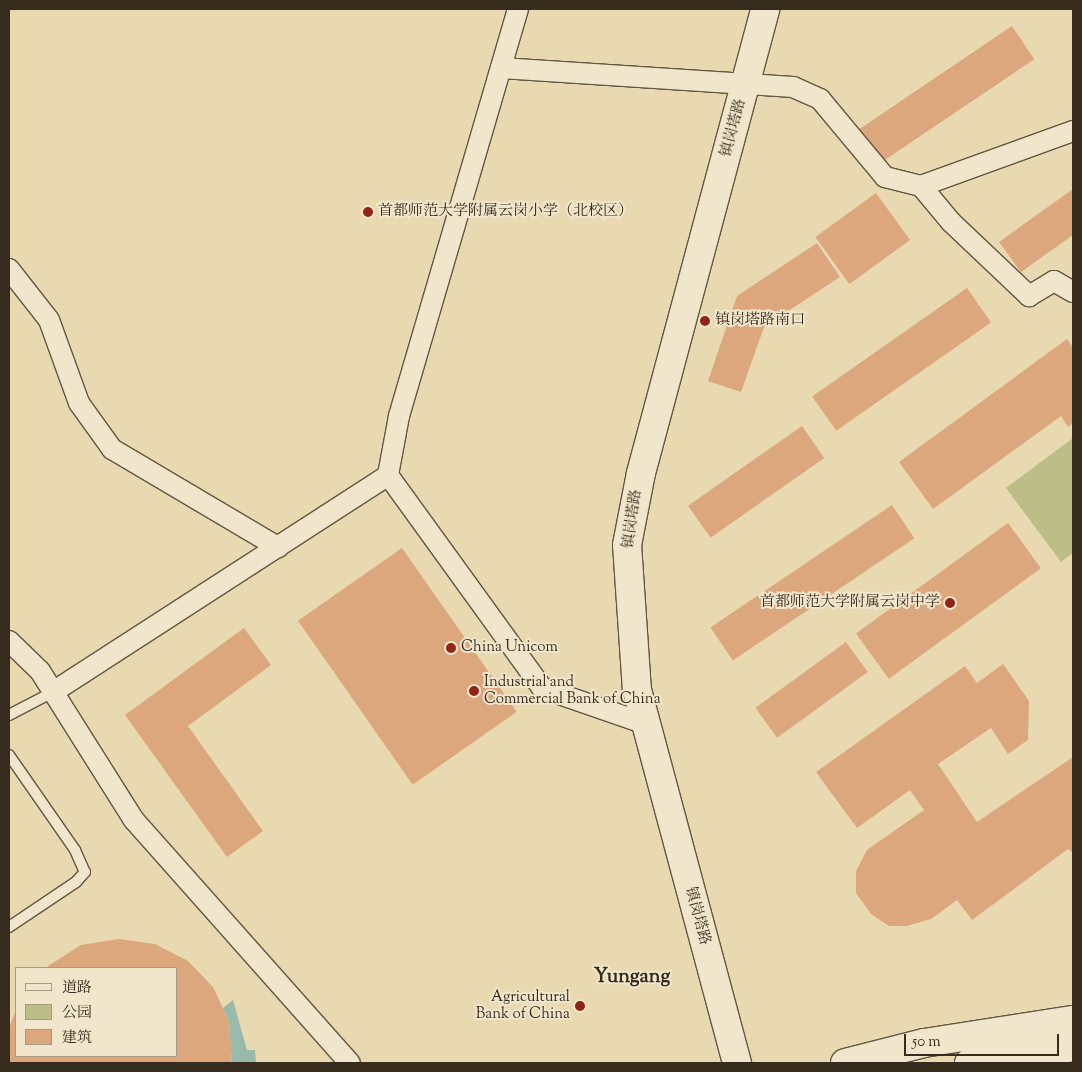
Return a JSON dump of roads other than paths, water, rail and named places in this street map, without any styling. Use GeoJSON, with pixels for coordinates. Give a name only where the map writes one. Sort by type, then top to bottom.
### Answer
{"type":"FeatureCollection","features":[{"type":"Feature","properties":{"kind":"street"},"geometry":{"type":"LineString","coordinates":[[53,692],[388,475],[399,416],[518,9]]}},
{"type":"Feature","properties":{"kind":"street","name":"镇岗塔路"},"geometry":{"type":"LineString","coordinates":[[737,1063],[637,690],[627,544],[632,509],[765,9]]}},
{"type":"Feature","properties":{"kind":"street"},"geometry":{"type":"LineString","coordinates":[[501,68],[793,87],[820,99],[885,177],[921,186],[1073,131]]}},
{"type":"Feature","properties":{"kind":"street"},"geometry":{"type":"LineString","coordinates":[[921,186],[950,222],[1028,296],[1054,281],[1073,292]]}},
{"type":"Feature","properties":{"kind":"street"},"geometry":{"type":"LineString","coordinates":[[9,269],[49,320],[79,403],[112,450],[278,547]]}},
{"type":"Feature","properties":{"kind":"street"},"geometry":{"type":"LineString","coordinates":[[388,475],[542,688],[646,724]]}},
{"type":"Feature","properties":{"kind":"street"},"geometry":{"type":"LineString","coordinates":[[9,641],[40,671],[134,820],[350,1063]]}},
{"type":"Feature","properties":{"kind":"street"},"geometry":{"type":"LineString","coordinates":[[845,1063],[924,1043],[1073,1020]]}},
{"type":"Feature","properties":{"kind":"street"},"geometry":{"type":"LineString","coordinates":[[969,1063],[1073,1047]]}},
{"type":"Feature","properties":{"kind":"lane"},"geometry":{"type":"LineString","coordinates":[[9,715],[53,692]]}},
{"type":"Feature","properties":{"kind":"lane"},"geometry":{"type":"LineString","coordinates":[[9,755],[75,850],[85,872],[76,882],[9,927]]}},
{"type":"Feature","properties":{"kind":"place","name":"首都师范大学附属云岗小学（北校区）"},"geometry":{"type":"Point","coordinates":[368,212]}},
{"type":"Feature","properties":{"kind":"place","name":"镇岗塔路南口"},"geometry":{"type":"Point","coordinates":[705,321]}},
{"type":"Feature","properties":{"kind":"place","name":"首都师范大学附属云岗中学"},"geometry":{"type":"Point","coordinates":[950,603]}},
{"type":"Feature","properties":{"kind":"place","name":"China Unicom"},"geometry":{"type":"Point","coordinates":[451,648]}},
{"type":"Feature","properties":{"kind":"place","name":"Industrial and Commercial Bank of China"},"geometry":{"type":"Point","coordinates":[474,691]}},
{"type":"Feature","properties":{"kind":"place","name":"Agricultural Bank of China"},"geometry":{"type":"Point","coordinates":[580,1006]}},
{"type":"Feature","properties":{"kind":"district","name":"Yungang"},"geometry":{"type":"Point","coordinates":[632,977]}}]}
